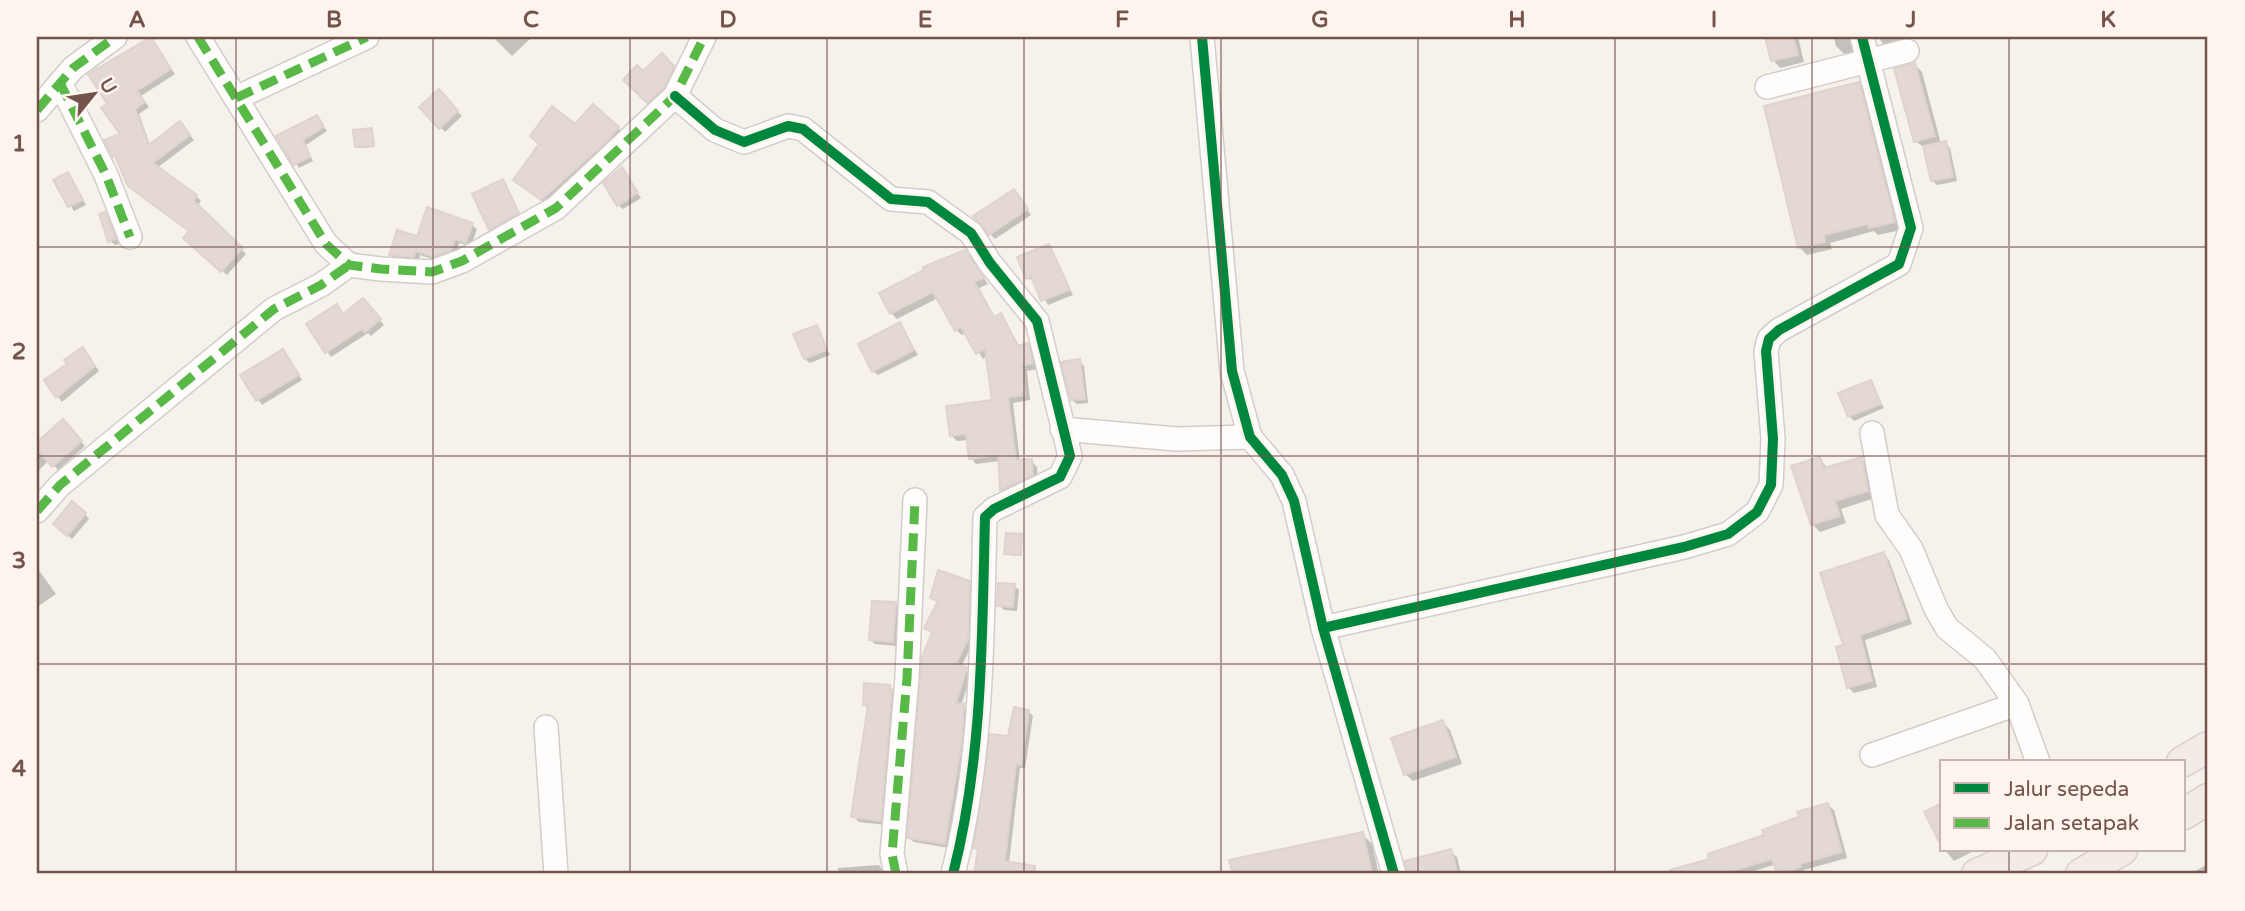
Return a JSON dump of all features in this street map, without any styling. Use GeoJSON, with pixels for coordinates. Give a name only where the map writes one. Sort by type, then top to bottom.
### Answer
{"type":"FeatureCollection","features":[{"type":"Feature","properties":{"kind":"main road"},"geometry":{"type":"LineString","coordinates":[[2185,760],[2208,747]]}},
{"type":"Feature","properties":{"kind":"main road"},"geometry":{"type":"LineString","coordinates":[[2186,813],[2208,799]]}},
{"type":"Feature","properties":{"kind":"main road"},"geometry":{"type":"LineString","coordinates":[[1978,874],[2028,852]]}},
{"type":"Feature","properties":{"kind":"main road"},"geometry":{"type":"LineString","coordinates":[[2081,874],[2119,852]]}},
{"type":"Feature","properties":{"kind":"street"},"geometry":{"type":"LineString","coordinates":[[37,110],[73,68],[115,37]]}},
{"type":"Feature","properties":{"kind":"street"},"geometry":{"type":"LineString","coordinates":[[198,37],[326,244],[349,265],[412,273],[432,272],[462,261],[556,208],[675,96],[705,37]]}},
{"type":"Feature","properties":{"kind":"street"},"geometry":{"type":"LineString","coordinates":[[236,98],[367,37]]}},
{"type":"Feature","properties":{"kind":"street"},"geometry":{"type":"LineString","coordinates":[[1202,37],[1232,371],[1250,437],[1282,475],[1294,501],[1324,628],[1394,874]]}},
{"type":"Feature","properties":{"kind":"street"},"geometry":{"type":"LineString","coordinates":[[1324,628],[1684,547],[1728,534],[1757,512],[1771,485],[1773,439],[1766,351],[1769,339],[1899,264],[1908,245],[1911,228],[1862,37]]}},
{"type":"Feature","properties":{"kind":"street"},"geometry":{"type":"LineString","coordinates":[[1767,87],[1868,64],[1907,51]]}},
{"type":"Feature","properties":{"kind":"street"},"geometry":{"type":"LineString","coordinates":[[60,83],[106,175],[130,237]]}},
{"type":"Feature","properties":{"kind":"street"},"geometry":{"type":"LineString","coordinates":[[675,96],[715,131],[744,142],[788,126],[803,129],[891,199],[928,202],[971,233],[990,262],[1037,321],[1070,456],[1060,477],[994,509],[985,517],[980,703],[963,834],[953,874]]}},
{"type":"Feature","properties":{"kind":"street"},"geometry":{"type":"LineString","coordinates":[[37,511],[60,485],[274,309],[321,285],[349,265]]}},
{"type":"Feature","properties":{"kind":"street"},"geometry":{"type":"LineString","coordinates":[[1062,429],[1176,439],[1250,437]]}},
{"type":"Feature","properties":{"kind":"street"},"geometry":{"type":"LineString","coordinates":[[1872,433],[1887,515],[1911,549],[1936,610],[1947,628],[1985,659],[2017,704],[2037,760]]}},
{"type":"Feature","properties":{"kind":"street"},"geometry":{"type":"LineString","coordinates":[[896,874],[892,854],[907,678],[915,500]]}},
{"type":"Feature","properties":{"kind":"street"},"geometry":{"type":"LineString","coordinates":[[1872,755],[2017,704]]}},
{"type":"Feature","properties":{"kind":"street"},"geometry":{"type":"LineString","coordinates":[[546,727],[556,874]]}},
{"type":"Feature","properties":{"kind":"building"},"geometry":{"type":"Polygon","coordinates":[[[151,37],[171,69],[137,91],[145,102],[135,109],[149,145],[180,121],[190,135],[153,163],[197,195],[194,201],[243,248],[221,272],[183,238],[189,231],[128,186],[115,156],[113,157],[104,140],[120,134],[101,108],[107,104],[88,74],[151,37]]]}},
{"type":"Feature","properties":{"kind":"building"},"geometry":{"type":"Polygon","coordinates":[[[1765,37],[1793,37],[1798,55],[1771,61],[1765,37]]]}},
{"type":"Feature","properties":{"kind":"building"},"geometry":{"type":"Polygon","coordinates":[[[662,53],[674,66],[664,88],[647,103],[623,80],[637,65],[643,71],[662,53]]]}},
{"type":"Feature","properties":{"kind":"building"},"geometry":{"type":"Polygon","coordinates":[[[1915,63],[1935,136],[1914,142],[1894,69],[1915,63]]]}},
{"type":"Feature","properties":{"kind":"building"},"geometry":{"type":"Polygon","coordinates":[[[1859,82],[1895,222],[1869,228],[1868,224],[1824,235],[1825,242],[1798,248],[1764,106],[1859,82]]]}},
{"type":"Feature","properties":{"kind":"building"},"geometry":{"type":"Polygon","coordinates":[[[439,89],[458,111],[439,129],[419,107],[439,89]]]}},
{"type":"Feature","properties":{"kind":"building"},"geometry":{"type":"Polygon","coordinates":[[[593,104],[619,127],[608,140],[541,200],[513,180],[539,144],[530,136],[552,106],[575,124],[593,104]]]}},
{"type":"Feature","properties":{"kind":"building"},"geometry":{"type":"Polygon","coordinates":[[[317,115],[324,127],[303,140],[310,157],[293,165],[276,136],[317,115]]]}},
{"type":"Feature","properties":{"kind":"building"},"geometry":{"type":"Polygon","coordinates":[[[372,128],[374,146],[355,147],[353,130],[372,128]]]}},
{"type":"Feature","properties":{"kind":"building"},"geometry":{"type":"Polygon","coordinates":[[[1946,141],[1953,177],[1931,181],[1923,146],[1946,141]]]}},
{"type":"Feature","properties":{"kind":"building"},"geometry":{"type":"Polygon","coordinates":[[[622,167],[638,193],[617,206],[603,183],[622,167]]]}},
{"type":"Feature","properties":{"kind":"building"},"geometry":{"type":"Polygon","coordinates":[[[68,172],[83,200],[68,207],[53,180],[68,172]]]}},
{"type":"Feature","properties":{"kind":"building"},"geometry":{"type":"Polygon","coordinates":[[[503,179],[519,213],[489,230],[472,194],[503,179]]]}},
{"type":"Feature","properties":{"kind":"building"},"geometry":{"type":"Polygon","coordinates":[[[1014,189],[1028,209],[989,235],[973,216],[1014,189]]]}},
{"type":"Feature","properties":{"kind":"building"},"geometry":{"type":"Polygon","coordinates":[[[427,207],[473,223],[466,243],[455,239],[451,250],[433,257],[416,251],[414,257],[389,255],[397,230],[417,236],[427,207]]]}},
{"type":"Feature","properties":{"kind":"building"},"geometry":{"type":"Polygon","coordinates":[[[105,212],[116,239],[108,242],[99,214],[105,212]]]}},
{"type":"Feature","properties":{"kind":"building"},"geometry":{"type":"Polygon","coordinates":[[[1049,244],[1070,290],[1041,301],[1031,276],[1026,279],[1017,257],[1049,244]]]}},
{"type":"Feature","properties":{"kind":"building"},"geometry":{"type":"Polygon","coordinates":[[[965,250],[984,278],[974,282],[994,317],[1001,313],[1018,346],[1028,343],[1033,363],[1022,366],[1025,395],[1008,397],[1016,460],[1032,459],[1033,475],[1000,490],[998,455],[969,459],[966,434],[950,436],[946,406],[992,400],[985,349],[976,354],[961,327],[955,331],[933,292],[890,314],[879,293],[924,270],[923,267],[965,250]]]}},
{"type":"Feature","properties":{"kind":"building"},"geometry":{"type":"Polygon","coordinates":[[[363,298],[381,319],[365,332],[362,329],[325,353],[306,324],[337,304],[343,314],[363,298]]]}},
{"type":"Feature","properties":{"kind":"building"},"geometry":{"type":"Polygon","coordinates":[[[900,322],[914,350],[872,372],[858,344],[900,322]]]}},
{"type":"Feature","properties":{"kind":"building"},"geometry":{"type":"Polygon","coordinates":[[[817,325],[827,350],[804,359],[793,334],[817,325]]]}},
{"type":"Feature","properties":{"kind":"building"},"geometry":{"type":"Polygon","coordinates":[[[83,347],[95,366],[56,398],[44,380],[67,364],[64,360],[83,347]]]}},
{"type":"Feature","properties":{"kind":"building"},"geometry":{"type":"Polygon","coordinates":[[[283,349],[299,375],[256,401],[240,375],[283,349]]]}},
{"type":"Feature","properties":{"kind":"building"},"geometry":{"type":"Polygon","coordinates":[[[1080,359],[1085,399],[1071,400],[1061,362],[1080,359]]]}},
{"type":"Feature","properties":{"kind":"building"},"geometry":{"type":"Polygon","coordinates":[[[1871,380],[1881,404],[1848,417],[1838,393],[1871,380]]]}},
{"type":"Feature","properties":{"kind":"building"},"geometry":{"type":"Polygon","coordinates":[[[63,419],[82,441],[52,467],[37,449],[37,442],[63,419]]]}},
{"type":"Feature","properties":{"kind":"building"},"geometry":{"type":"Polygon","coordinates":[[[1820,457],[1824,468],[1862,457],[1868,491],[1835,501],[1840,516],[1811,525],[1791,466],[1820,457]]]}},
{"type":"Feature","properties":{"kind":"building"},"geometry":{"type":"Polygon","coordinates":[[[72,501],[86,513],[67,536],[53,524],[72,501]]]}},
{"type":"Feature","properties":{"kind":"building"},"geometry":{"type":"Polygon","coordinates":[[[1006,533],[1022,534],[1021,555],[1004,554],[1006,533]]]}},
{"type":"Feature","properties":{"kind":"building"},"geometry":{"type":"Polygon","coordinates":[[[1884,552],[1907,619],[1860,635],[1872,681],[1847,688],[1836,647],[1843,645],[1820,573],[1884,552]]]}},
{"type":"Feature","properties":{"kind":"building"},"geometry":{"type":"Polygon","coordinates":[[[938,570],[970,581],[968,640],[956,663],[967,668],[956,703],[964,704],[962,740],[945,844],[907,838],[922,657],[932,632],[924,628],[938,601],[930,598],[938,570]]]}},
{"type":"Feature","properties":{"kind":"building"},"geometry":{"type":"Polygon","coordinates":[[[998,583],[1015,584],[1013,607],[997,606],[998,583]]]}},
{"type":"Feature","properties":{"kind":"building"},"geometry":{"type":"Polygon","coordinates":[[[872,601],[896,602],[893,642],[869,640],[872,601]]]}},
{"type":"Feature","properties":{"kind":"building"},"geometry":{"type":"Polygon","coordinates":[[[864,683],[890,685],[889,694],[892,688],[881,821],[851,817],[868,705],[863,705],[864,683]]]}},
{"type":"Feature","properties":{"kind":"building"},"geometry":{"type":"Polygon","coordinates":[[[1014,707],[1029,710],[1021,765],[1016,764],[1005,861],[1035,866],[1035,874],[974,874],[978,849],[973,848],[990,734],[1008,736],[1014,707]]]}},
{"type":"Feature","properties":{"kind":"building"},"geometry":{"type":"Polygon","coordinates":[[[1443,720],[1456,757],[1404,775],[1391,738],[1443,720]]]}},
{"type":"Feature","properties":{"kind":"building"},"geometry":{"type":"Polygon","coordinates":[[[1828,803],[1842,852],[1800,864],[1801,867],[1781,874],[1777,874],[1772,859],[1723,874],[1671,874],[1670,870],[1709,859],[1708,854],[1764,835],[1762,830],[1799,817],[1797,812],[1828,803]]]}},
{"type":"Feature","properties":{"kind":"building"},"geometry":{"type":"Polygon","coordinates":[[[1940,804],[1940,843],[1924,812],[1940,804]]]}},
{"type":"Feature","properties":{"kind":"building"},"geometry":{"type":"Polygon","coordinates":[[[1363,832],[1372,874],[1233,874],[1229,860],[1363,832]]]}},
{"type":"Feature","properties":{"kind":"building"},"geometry":{"type":"Polygon","coordinates":[[[1451,849],[1458,874],[1408,874],[1405,861],[1451,849]]]}},
{"type":"Feature","properties":{"kind":"marked path"},"geometry":{"type":"LineString","coordinates":[[37,110],[73,68],[115,37]]}},
{"type":"Feature","properties":{"kind":"marked path"},"geometry":{"type":"LineString","coordinates":[[198,37],[326,244],[349,265],[432,272],[462,261],[556,208],[675,96],[704,37]]}},
{"type":"Feature","properties":{"kind":"marked path"},"geometry":{"type":"LineString","coordinates":[[236,98],[367,37]]}},
{"type":"Feature","properties":{"kind":"marked path"},"geometry":{"type":"LineString","coordinates":[[60,83],[106,175],[130,237]]}},
{"type":"Feature","properties":{"kind":"marked path"},"geometry":{"type":"LineString","coordinates":[[37,511],[60,485],[274,309],[321,285],[349,265]]}},
{"type":"Feature","properties":{"kind":"marked path"},"geometry":{"type":"LineString","coordinates":[[896,874],[892,854],[907,678],[915,500]]}},
{"type":"Feature","properties":{"kind":"cycle path"},"geometry":{"type":"LineString","coordinates":[[1202,37],[1232,371],[1250,437],[1282,475],[1294,501],[1323,628],[1394,874]]}},
{"type":"Feature","properties":{"kind":"cycle path"},"geometry":{"type":"LineString","coordinates":[[1323,628],[1684,547],[1728,534],[1757,512],[1771,485],[1773,439],[1766,351],[1769,339],[1779,330],[1899,264],[1911,228],[1862,37]]}},
{"type":"Feature","properties":{"kind":"cycle path"},"geometry":{"type":"LineString","coordinates":[[675,96],[715,130],[744,142],[788,126],[803,129],[891,199],[928,202],[971,233],[990,263],[1037,321],[1070,456],[1060,477],[994,509],[985,517],[976,741],[963,830],[953,874]]}}]}
